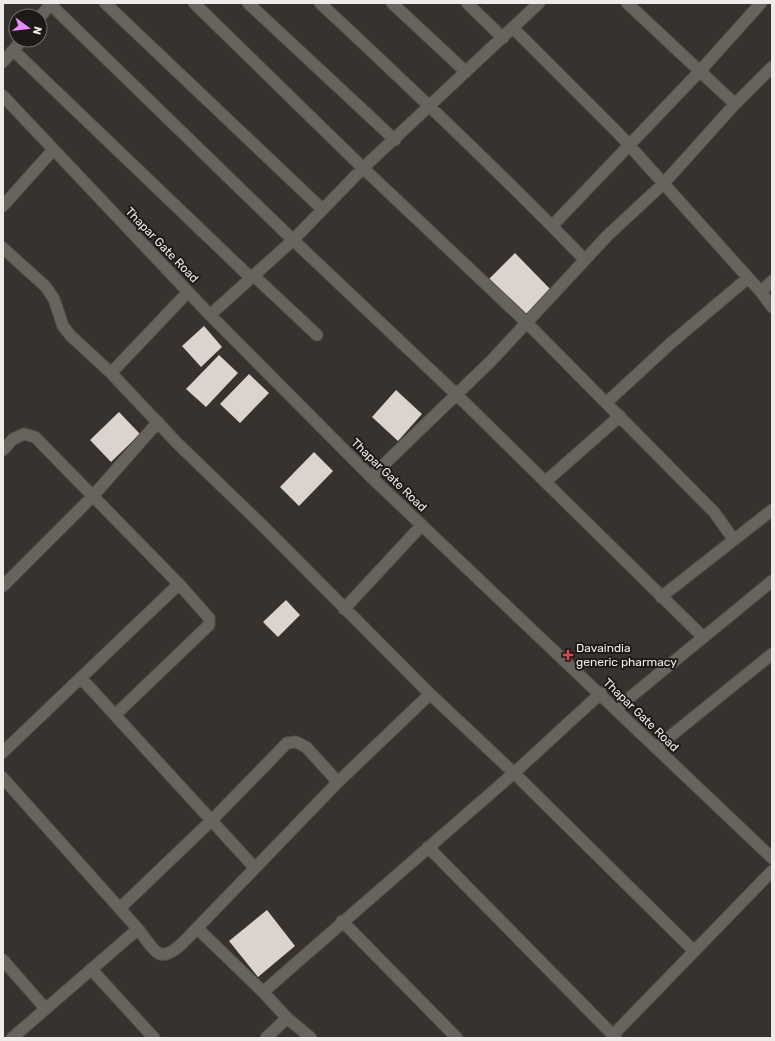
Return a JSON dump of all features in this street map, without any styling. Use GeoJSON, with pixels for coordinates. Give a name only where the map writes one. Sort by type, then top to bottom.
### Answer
{"type":"FeatureCollection","features":[{"type":"Feature","properties":{"kind":"street"},"geometry":{"type":"LineString","coordinates":[[106,3],[322,209]]}},
{"type":"Feature","properties":{"kind":"street"},"geometry":{"type":"LineString","coordinates":[[194,3],[527,323],[607,402],[714,512],[734,540]]}},
{"type":"Feature","properties":{"kind":"street"},"geometry":{"type":"LineString","coordinates":[[248,3],[395,140]]}},
{"type":"Feature","properties":{"kind":"street"},"geometry":{"type":"LineString","coordinates":[[320,3],[431,106],[585,260]]}},
{"type":"Feature","properties":{"kind":"street"},"geometry":{"type":"LineString","coordinates":[[392,3],[466,72]]}},
{"type":"Feature","properties":{"kind":"street"},"geometry":{"type":"LineString","coordinates":[[467,3],[503,38]]}},
{"type":"Feature","properties":{"kind":"street"},"geometry":{"type":"LineString","coordinates":[[210,315],[293,240],[364,168],[539,3]]}},
{"type":"Feature","properties":{"kind":"street"},"geometry":{"type":"LineString","coordinates":[[627,3],[735,104]]}},
{"type":"Feature","properties":{"kind":"street"},"geometry":{"type":"LineString","coordinates":[[552,226],[700,71],[761,3]]}},
{"type":"Feature","properties":{"kind":"street"},"geometry":{"type":"LineString","coordinates":[[50,4],[293,240],[457,395],[702,637]]}},
{"type":"Feature","properties":{"kind":"street"},"geometry":{"type":"LineString","coordinates":[[513,28],[664,183],[761,292],[772,307]]}},
{"type":"Feature","properties":{"kind":"street"},"geometry":{"type":"LineString","coordinates":[[3,62],[14,50],[252,276],[317,335]]}},
{"type":"Feature","properties":{"kind":"street"},"geometry":{"type":"LineString","coordinates":[[371,477],[457,395],[527,323],[608,235],[664,183],[735,104],[772,67]]}},
{"type":"Feature","properties":{"kind":"street","name":"Thapar Gate Road"},"geometry":{"type":"LineString","coordinates":[[3,96],[210,315],[371,477],[601,693],[772,858]]}},
{"type":"Feature","properties":{"kind":"street"},"geometry":{"type":"LineString","coordinates":[[3,206],[53,150]]}},
{"type":"Feature","properties":{"kind":"street"},"geometry":{"type":"LineString","coordinates":[[3,248],[46,287],[54,299],[63,326],[264,527],[344,610],[514,773],[694,951]]}},
{"type":"Feature","properties":{"kind":"street"},"geometry":{"type":"LineString","coordinates":[[607,402],[671,343],[748,278]]}},
{"type":"Feature","properties":{"kind":"street"},"geometry":{"type":"LineString","coordinates":[[761,292],[772,281]]}},
{"type":"Feature","properties":{"kind":"street"},"geometry":{"type":"LineString","coordinates":[[111,373],[188,292]]}},
{"type":"Feature","properties":{"kind":"street"},"geometry":{"type":"LineString","coordinates":[[545,482],[620,416]]}},
{"type":"Feature","properties":{"kind":"street"},"geometry":{"type":"LineString","coordinates":[[3,586],[93,496],[158,422]]}},
{"type":"Feature","properties":{"kind":"street"},"geometry":{"type":"LineString","coordinates":[[3,450],[13,439],[24,434],[35,437],[178,584],[209,618],[209,625],[115,715]]}},
{"type":"Feature","properties":{"kind":"street"},"geometry":{"type":"LineString","coordinates":[[662,597],[772,510]]}},
{"type":"Feature","properties":{"kind":"street"},"geometry":{"type":"LineString","coordinates":[[344,610],[422,525]]}},
{"type":"Feature","properties":{"kind":"street"},"geometry":{"type":"LineString","coordinates":[[616,708],[772,581]]}},
{"type":"Feature","properties":{"kind":"street"},"geometry":{"type":"LineString","coordinates":[[3,752],[178,584]]}},
{"type":"Feature","properties":{"kind":"street"},"geometry":{"type":"LineString","coordinates":[[657,747],[772,654]]}},
{"type":"Feature","properties":{"kind":"street"},"geometry":{"type":"LineString","coordinates":[[81,678],[255,868]]}},
{"type":"Feature","properties":{"kind":"street"},"geometry":{"type":"LineString","coordinates":[[263,992],[342,921],[514,773],[601,693]]}},
{"type":"Feature","properties":{"kind":"street"},"geometry":{"type":"LineString","coordinates":[[3,778],[120,908],[157,952],[170,954],[338,782],[430,694]]}},
{"type":"Feature","properties":{"kind":"street"},"geometry":{"type":"LineString","coordinates":[[120,908],[212,820],[287,743],[296,742],[306,747],[338,782]]}},
{"type":"Feature","properties":{"kind":"street"},"geometry":{"type":"LineString","coordinates":[[428,848],[614,1036],[694,951],[772,872]]}},
{"type":"Feature","properties":{"kind":"street"},"geometry":{"type":"LineString","coordinates":[[342,921],[457,1038]]}},
{"type":"Feature","properties":{"kind":"street"},"geometry":{"type":"LineString","coordinates":[[197,928],[263,992],[287,1018],[311,1038]]}},
{"type":"Feature","properties":{"kind":"street"},"geometry":{"type":"LineString","coordinates":[[12,1038],[138,929]]}},
{"type":"Feature","properties":{"kind":"street"},"geometry":{"type":"LineString","coordinates":[[3,960],[45,1008]]}},
{"type":"Feature","properties":{"kind":"street"},"geometry":{"type":"LineString","coordinates":[[91,969],[154,1038]]}},
{"type":"Feature","properties":{"kind":"street"},"geometry":{"type":"LineString","coordinates":[[266,1038],[287,1018]]}},
{"type":"Feature","properties":{"kind":"building"},"geometry":{"type":"Polygon","coordinates":[[[515,253],[552,291],[524,317],[488,280],[515,253]]]}},
{"type":"Feature","properties":{"kind":"building"},"geometry":{"type":"Polygon","coordinates":[[[204,326],[222,347],[201,367],[182,346],[204,326]]]}},
{"type":"Feature","properties":{"kind":"building"},"geometry":{"type":"Polygon","coordinates":[[[219,355],[238,373],[206,407],[186,389],[219,355]]]}},
{"type":"Feature","properties":{"kind":"building"},"geometry":{"type":"Polygon","coordinates":[[[249,374],[269,393],[240,423],[220,404],[249,374]]]}},
{"type":"Feature","properties":{"kind":"building"},"geometry":{"type":"Polygon","coordinates":[[[396,390],[422,414],[398,441],[372,417],[396,390]]]}},
{"type":"Feature","properties":{"kind":"building"},"geometry":{"type":"Polygon","coordinates":[[[119,412],[140,434],[111,462],[90,440],[119,412]]]}},
{"type":"Feature","properties":{"kind":"building"},"geometry":{"type":"Polygon","coordinates":[[[314,452],[333,471],[299,506],[280,487],[314,452]]]}},
{"type":"Feature","properties":{"kind":"building"},"geometry":{"type":"Polygon","coordinates":[[[286,600],[300,615],[278,637],[263,622],[286,600]]]}},
{"type":"Feature","properties":{"kind":"building"},"geometry":{"type":"Polygon","coordinates":[[[267,910],[295,946],[258,977],[229,941],[267,910]]]}},
{"type":"Feature","properties":{"kind":"place","name":"Davaindia generic pharmacy"},"geometry":{"type":"Point","coordinates":[568,655]}}]}
